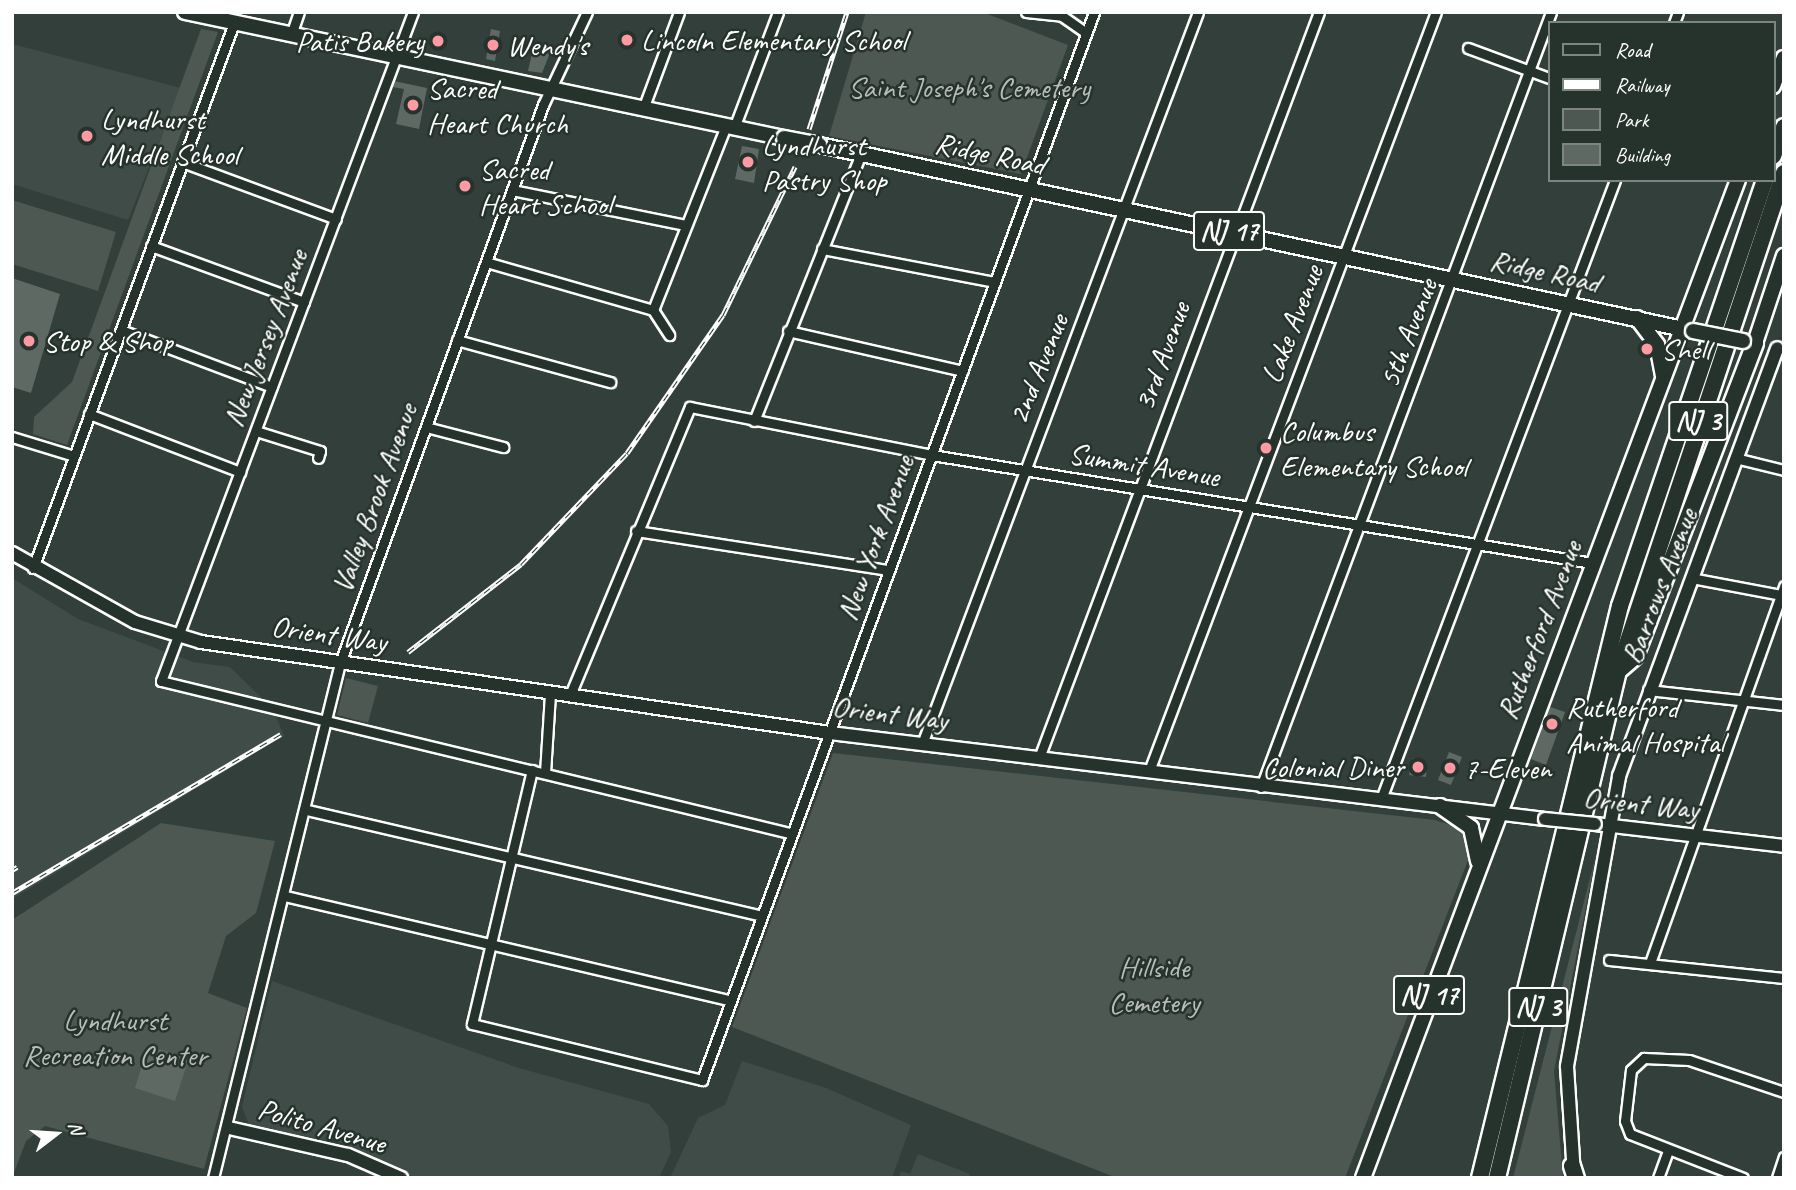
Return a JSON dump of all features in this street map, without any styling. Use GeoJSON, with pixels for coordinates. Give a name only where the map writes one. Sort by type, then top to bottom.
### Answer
{"type":"FeatureCollection","features":[{"type":"Feature","properties":{"kind":"highway"},"geometry":{"type":"LineString","coordinates":[[1775,151],[1784,127]]}},
{"type":"Feature","properties":{"kind":"highway","name":"NJ 3"},"geometry":{"type":"LineString","coordinates":[[1500,1174],[1618,671],[1784,173]]}},
{"type":"Feature","properties":{"kind":"highway","name":"NJ 3"},"geometry":{"type":"LineString","coordinates":[[1480,1178],[1620,606],[1764,182]]}},
{"type":"Feature","properties":{"kind":"highway"},"geometry":{"type":"LineString","coordinates":[[1618,671],[1635,656],[1749,342]]}},
{"type":"Feature","properties":{"kind":"main road","name":"Ridge Road"},"geometry":{"type":"LineString","coordinates":[[185,12],[1345,254],[1749,342]]}},
{"type":"Feature","properties":{"kind":"main road"},"geometry":{"type":"LineString","coordinates":[[1775,81],[1784,58]]}},
{"type":"Feature","properties":{"kind":"main road","name":"Rutherford Avenue"},"geometry":{"type":"LineString","coordinates":[[1363,1178],[1592,563],[1664,376],[1687,329],[1737,182]]}},
{"type":"Feature","properties":{"kind":"main road"},"geometry":{"type":"LineString","coordinates":[[1749,342],[1784,256]]}},
{"type":"Feature","properties":{"kind":"main road"},"geometry":{"type":"LineString","coordinates":[[1637,318],[1657,345],[1664,376]]}},
{"type":"Feature","properties":{"kind":"main road"},"geometry":{"type":"LineString","coordinates":[[1440,806],[1471,828],[1478,866]]}},
{"type":"Feature","properties":{"kind":"street"},"geometry":{"type":"LineString","coordinates":[[291,35],[299,12]]}},
{"type":"Feature","properties":{"kind":"street","name":"New Jersey Avenue"},"geometry":{"type":"LineString","coordinates":[[326,720],[161,681],[413,12]]}},
{"type":"Feature","properties":{"kind":"street","name":"Valley Brook Avenue"},"geometry":{"type":"LineString","coordinates":[[213,1178],[229,1128],[340,663],[550,89],[587,12]]}},
{"type":"Feature","properties":{"kind":"street"},"geometry":{"type":"LineString","coordinates":[[643,108],[679,12]]}},
{"type":"Feature","properties":{"kind":"street"},"geometry":{"type":"LineString","coordinates":[[653,310],[686,225],[778,12]]}},
{"type":"Feature","properties":{"kind":"street"},"geometry":{"type":"LineString","coordinates":[[1026,12],[1062,16],[1086,33]]}},
{"type":"Feature","properties":{"kind":"street","name":"New York Avenue"},"geometry":{"type":"LineString","coordinates":[[489,944],[471,1024],[702,1080],[790,833],[830,733],[1094,12]]}},
{"type":"Feature","properties":{"kind":"street","name":"2nd Avenue"},"geometry":{"type":"LineString","coordinates":[[922,744],[1127,210],[1198,12]]}},
{"type":"Feature","properties":{"kind":"street","name":"3rd Avenue"},"geometry":{"type":"LineString","coordinates":[[1039,758],[1319,12]]}},
{"type":"Feature","properties":{"kind":"street","name":"Lake Avenue"},"geometry":{"type":"LineString","coordinates":[[1149,771],[1436,12]]}},
{"type":"Feature","properties":{"kind":"street","name":"5th Avenue"},"geometry":{"type":"LineString","coordinates":[[1261,786],[1455,279],[1551,12]]}},
{"type":"Feature","properties":{"kind":"street"},"geometry":{"type":"LineString","coordinates":[[33,568],[234,23]]}},
{"type":"Feature","properties":{"kind":"street"},"geometry":{"type":"LineString","coordinates":[[1468,48],[1548,78]]}},
{"type":"Feature","properties":{"kind":"street"},"geometry":{"type":"LineString","coordinates":[[754,421],[788,331],[862,154]]}},
{"type":"Feature","properties":{"kind":"street"},"geometry":{"type":"LineString","coordinates":[[182,162],[336,219]]}},
{"type":"Feature","properties":{"kind":"street"},"geometry":{"type":"LineString","coordinates":[[1381,799],[1482,542],[1614,182]]}},
{"type":"Feature","properties":{"kind":"street"},"geometry":{"type":"LineString","coordinates":[[512,190],[686,225]]}},
{"type":"Feature","properties":{"kind":"street"},"geometry":{"type":"LineString","coordinates":[[151,246],[304,302]]}},
{"type":"Feature","properties":{"kind":"street"},"geometry":{"type":"LineString","coordinates":[[822,249],[995,282]]}},
{"type":"Feature","properties":{"kind":"street"},"geometry":{"type":"LineString","coordinates":[[486,262],[653,310],[669,335]]}},
{"type":"Feature","properties":{"kind":"street"},"geometry":{"type":"LineString","coordinates":[[121,330],[272,387]]}},
{"type":"Feature","properties":{"kind":"street"},"geometry":{"type":"LineString","coordinates":[[788,331],[962,371]]}},
{"type":"Feature","properties":{"kind":"street"},"geometry":{"type":"LineString","coordinates":[[457,340],[610,382]]}},
{"type":"Feature","properties":{"kind":"street","name":"Ridge Road"},"geometry":{"type":"LineString","coordinates":[[1749,342],[1780,349]]}},
{"type":"Feature","properties":{"kind":"street","name":"Barrows Avenue"},"geometry":{"type":"LineString","coordinates":[[1575,1174],[1568,1056],[1613,827],[1619,776],[1648,690],[1735,458],[1780,349]]}},
{"type":"Feature","properties":{"kind":"street","name":"Summit Avenue"},"geometry":{"type":"LineString","coordinates":[[636,531],[690,407],[932,455],[1482,542],[1592,563]]}},
{"type":"Feature","properties":{"kind":"street"},"geometry":{"type":"LineString","coordinates":[[89,414],[240,472]]}},
{"type":"Feature","properties":{"kind":"street"},"geometry":{"type":"LineString","coordinates":[[426,427],[503,447]]}},
{"type":"Feature","properties":{"kind":"street"},"geometry":{"type":"LineString","coordinates":[[256,431],[320,451],[318,458]]}},
{"type":"Feature","properties":{"kind":"street"},"geometry":{"type":"LineString","coordinates":[[12,438],[74,456]]}},
{"type":"Feature","properties":{"kind":"street"},"geometry":{"type":"LineString","coordinates":[[1735,458],[1784,470]]}},
{"type":"Feature","properties":{"kind":"street"},"geometry":{"type":"LineString","coordinates":[[570,695],[636,531],[890,570]]}},
{"type":"Feature","properties":{"kind":"street","name":"Orient Way"},"geometry":{"type":"LineString","coordinates":[[12,553],[33,568],[135,622],[178,637],[340,663],[830,733],[1784,846]]}},
{"type":"Feature","properties":{"kind":"street"},"geometry":{"type":"LineString","coordinates":[[1650,963],[1782,595],[1691,578]]}},
{"type":"Feature","properties":{"kind":"street"},"geometry":{"type":"LineString","coordinates":[[1648,690],[1784,705]]}},
{"type":"Feature","properties":{"kind":"street"},"geometry":{"type":"LineString","coordinates":[[545,773],[550,692]]}},
{"type":"Feature","properties":{"kind":"street"},"geometry":{"type":"LineString","coordinates":[[326,720],[790,833]]}},
{"type":"Feature","properties":{"kind":"street"},"geometry":{"type":"LineString","coordinates":[[489,944],[532,770]]}},
{"type":"Feature","properties":{"kind":"street"},"geometry":{"type":"LineString","coordinates":[[307,810],[761,916]]}},
{"type":"Feature","properties":{"kind":"street"},"geometry":{"type":"LineString","coordinates":[[285,896],[731,1001]]}},
{"type":"Feature","properties":{"kind":"street"},"geometry":{"type":"LineString","coordinates":[[1609,960],[1784,978]]}},
{"type":"Feature","properties":{"kind":"street"},"geometry":{"type":"LineString","coordinates":[[1743,1178],[1668,1151],[1627,1129],[1631,1070],[1638,1060],[1707,1064],[1784,1092]]}},
{"type":"Feature","properties":{"kind":"street","name":"Polito Avenue"},"geometry":{"type":"LineString","coordinates":[[229,1128],[348,1155],[401,1178]]}},
{"type":"Feature","properties":{"kind":"street"},"geometry":{"type":"LineString","coordinates":[[1658,1178],[1668,1151]]}},
{"type":"Feature","properties":{"kind":"street"},"geometry":{"type":"LineString","coordinates":[[1777,1178],[1784,1157]]}},
{"type":"Feature","properties":{"kind":"shaded area","name":"Lyndhurst Middle School"},"geometry":{"type":"Polygon","coordinates":[[[12,44],[181,88],[128,220],[12,184],[12,44]]]}},
{"type":"Feature","properties":{"kind":"shaded area"},"geometry":{"type":"Polygon","coordinates":[[[12,578],[78,619],[193,662],[230,667],[273,709],[284,736],[12,899],[12,578]]]}},
{"type":"Feature","properties":{"kind":"shaded area"},"geometry":{"type":"Polygon","coordinates":[[[272,981],[519,1068],[649,1104],[668,1126],[671,1152],[659,1178],[416,1178],[344,1143],[250,1127],[242,1107],[272,981]]]}},
{"type":"Feature","properties":{"kind":"shaded area"},"geometry":{"type":"Polygon","coordinates":[[[742,1061],[826,1088],[911,1125],[892,1178],[670,1178],[698,1118],[725,1105],[742,1061]]]}},
{"type":"Feature","properties":{"kind":"shaded area"},"geometry":{"type":"Polygon","coordinates":[[[918,1154],[970,1174],[968,1178],[899,1178],[901,1171],[910,1174],[918,1154]]]}},
{"type":"Feature","properties":{"kind":"green space","name":"Saint Joseph's Cemetery"},"geometry":{"type":"Polygon","coordinates":[[[866,12],[982,12],[1068,45],[1021,174],[829,136],[866,12]]]}},
{"type":"Feature","properties":{"kind":"green space"},"geometry":{"type":"Polygon","coordinates":[[[201,29],[218,32],[67,445],[33,434],[34,417],[72,382],[201,29]]]}},
{"type":"Feature","properties":{"kind":"green space"},"geometry":{"type":"Polygon","coordinates":[[[12,200],[116,232],[98,291],[12,264],[12,200]]]}},
{"type":"Feature","properties":{"kind":"green space"},"geometry":{"type":"Polygon","coordinates":[[[346,678],[378,686],[368,723],[337,715],[346,678]]]}},
{"type":"Feature","properties":{"kind":"green space","name":"Hillside Cemetery"},"geometry":{"type":"Polygon","coordinates":[[[833,753],[1435,820],[1463,829],[1470,855],[1345,1178],[1117,1178],[732,1027],[833,753]]]}},
{"type":"Feature","properties":{"kind":"green space","name":"Lyndhurst Recreation Center"},"geometry":{"type":"Polygon","coordinates":[[[161,823],[275,841],[256,913],[226,936],[208,993],[247,1008],[204,1169],[45,1126],[26,1141],[12,1178],[12,920],[161,823]]]}},
{"type":"Feature","properties":{"kind":"green space"},"geometry":{"type":"Polygon","coordinates":[[[1596,855],[1554,1071],[1563,1178],[1513,1178],[1596,855]]]}},
{"type":"Feature","properties":{"kind":"building","name":"Wendy's"},"geometry":{"type":"Polygon","coordinates":[[[491,29],[500,31],[495,61],[486,59],[491,29]]]}},
{"type":"Feature","properties":{"kind":"building"},"geometry":{"type":"Polygon","coordinates":[[[534,44],[552,48],[542,73],[528,71],[534,44]]]}},
{"type":"Feature","properties":{"kind":"building","name":"Sacred Heart Church"},"geometry":{"type":"Polygon","coordinates":[[[394,81],[427,88],[419,129],[396,124],[404,89],[392,87],[394,81]]]}},
{"type":"Feature","properties":{"kind":"building","name":"Lyndhurst Pastry Shop"},"geometry":{"type":"Polygon","coordinates":[[[742,146],[759,149],[754,183],[735,179],[742,146]]]}},
{"type":"Feature","properties":{"kind":"building","name":"Stop & Shop"},"geometry":{"type":"Polygon","coordinates":[[[12,278],[60,294],[31,393],[12,387],[12,278]]]}},
{"type":"Feature","properties":{"kind":"building","name":"Rutherford Animal Hospital"},"geometry":{"type":"Polygon","coordinates":[[[1550,707],[1565,712],[1546,765],[1531,759],[1550,707]]]}},
{"type":"Feature","properties":{"kind":"building","name":"7-Eleven"},"geometry":{"type":"Polygon","coordinates":[[[1449,752],[1462,757],[1451,785],[1438,780],[1449,752]]]}},
{"type":"Feature","properties":{"kind":"building","name":"Colonial Diner"},"geometry":{"type":"Polygon","coordinates":[[[1413,758],[1427,764],[1426,777],[1409,775],[1413,758]]]}},
{"type":"Feature","properties":{"kind":"building","name":"Lyndhurst Recreation Center"},"geometry":{"type":"Polygon","coordinates":[[[148,1046],[189,1058],[175,1101],[135,1088],[148,1046]]]}},
{"type":"Feature","properties":{"kind":"railway"},"geometry":{"type":"LineString","coordinates":[[809,129],[847,12]]}},
{"type":"Feature","properties":{"kind":"railway"},"geometry":{"type":"LineString","coordinates":[[408,652],[521,564],[627,453],[723,315],[795,167]]}},
{"type":"Feature","properties":{"kind":"railway"},"geometry":{"type":"LineString","coordinates":[[12,893],[281,734]]}},
{"type":"Feature","properties":{"kind":"railway"},"geometry":{"type":"LineString","coordinates":[[12,870],[17,867]]}},
{"type":"Feature","properties":{"kind":"place","name":"Lincoln Elementary School"},"geometry":{"type":"Point","coordinates":[627,40]}},
{"type":"Feature","properties":{"kind":"place","name":"Patis Bakery"},"geometry":{"type":"Point","coordinates":[438,41]}},
{"type":"Feature","properties":{"kind":"place","name":"Wendy's"},"geometry":{"type":"Point","coordinates":[493,45]}},
{"type":"Feature","properties":{"kind":"place","name":"Sacred Heart Church"},"geometry":{"type":"Point","coordinates":[413,105]}},
{"type":"Feature","properties":{"kind":"place","name":"Lyndhurst Middle School"},"geometry":{"type":"Point","coordinates":[87,136]}},
{"type":"Feature","properties":{"kind":"place","name":"Lyndhurst Pastry Shop"},"geometry":{"type":"Point","coordinates":[748,162]}},
{"type":"Feature","properties":{"kind":"place","name":"Sacred Heart School"},"geometry":{"type":"Point","coordinates":[465,186]}},
{"type":"Feature","properties":{"kind":"place","name":"Stop & Shop"},"geometry":{"type":"Point","coordinates":[29,341]}},
{"type":"Feature","properties":{"kind":"place","name":"Shell"},"geometry":{"type":"Point","coordinates":[1647,349]}},
{"type":"Feature","properties":{"kind":"place","name":"Columbus Elementary School"},"geometry":{"type":"Point","coordinates":[1266,448]}},
{"type":"Feature","properties":{"kind":"place","name":"Rutherford Animal Hospital"},"geometry":{"type":"Point","coordinates":[1552,724]}},
{"type":"Feature","properties":{"kind":"place","name":"Colonial Diner"},"geometry":{"type":"Point","coordinates":[1418,767]}},
{"type":"Feature","properties":{"kind":"place","name":"7-Eleven"},"geometry":{"type":"Point","coordinates":[1450,768]}}]}
